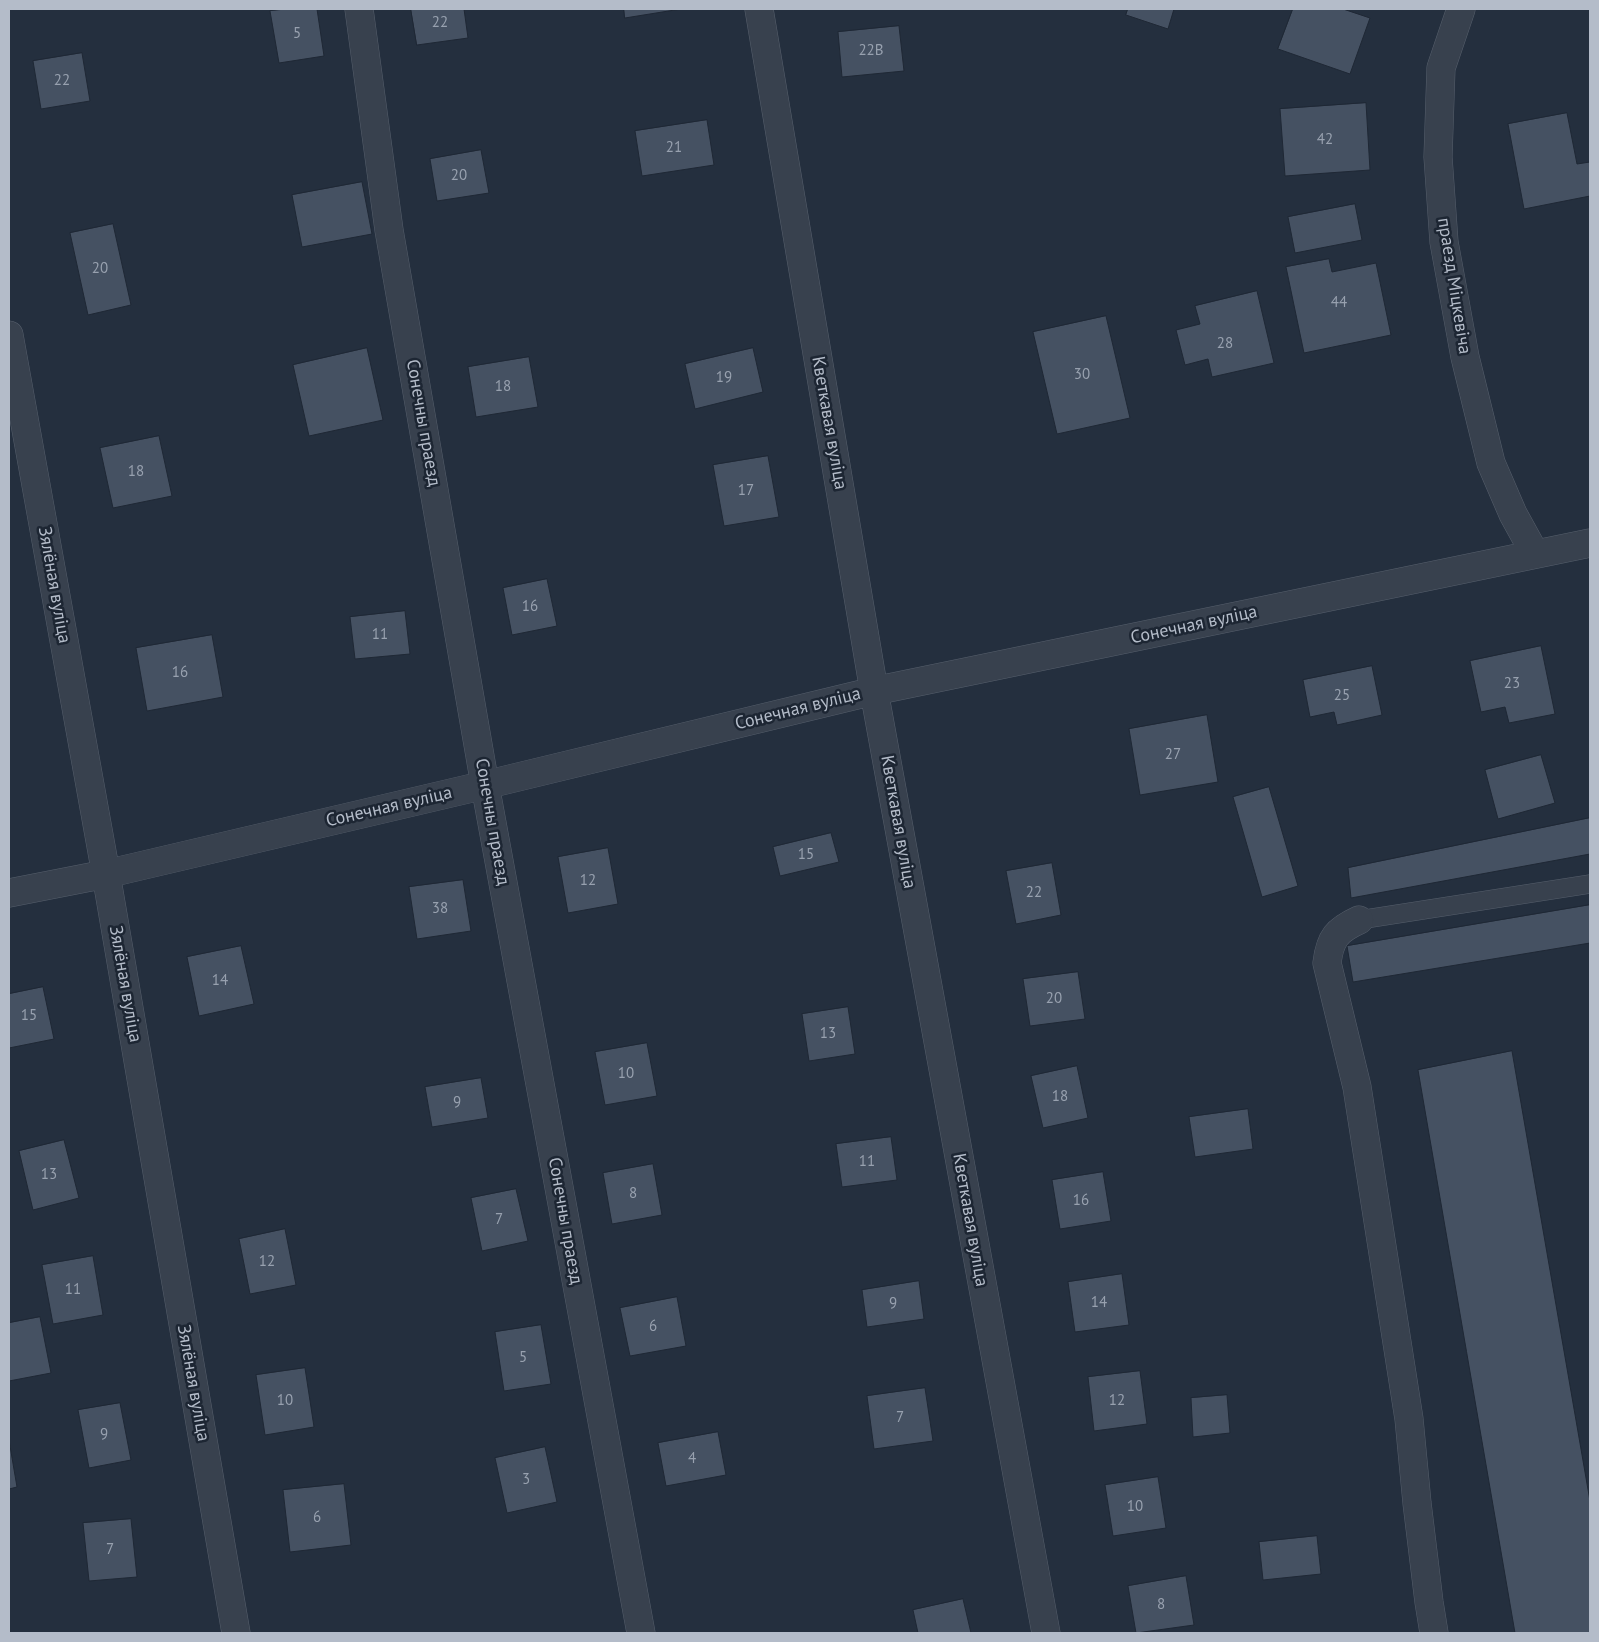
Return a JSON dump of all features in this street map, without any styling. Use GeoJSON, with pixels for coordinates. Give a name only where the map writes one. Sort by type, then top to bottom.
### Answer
{"type":"FeatureCollection","features":[{"type":"Feature","properties":{"kind":"street","name":"Сонечны праезд"},"geometry":{"type":"LineString","coordinates":[[359,9],[389,230],[485,785],[641,1633]]}},
{"type":"Feature","properties":{"kind":"street","name":"Кветкавая вуліца"},"geometry":{"type":"LineString","coordinates":[[760,9],[770,78],[874,691],[1046,1633]]}},
{"type":"Feature","properties":{"kind":"street","name":"праезд Міцкевіча"},"geometry":{"type":"LineString","coordinates":[[1461,9],[1441,68],[1438,157],[1444,242],[1465,357],[1491,463],[1513,514],[1535,554]]}},
{"type":"Feature","properties":{"kind":"street","name":"Зялёная вуліца"},"geometry":{"type":"LineString","coordinates":[[9,336],[106,874],[236,1633]]}},
{"type":"Feature","properties":{"kind":"street","name":"Сонечная вуліца"},"geometry":{"type":"LineString","coordinates":[[9,893],[106,874],[874,691],[1590,543]]}},
{"type":"Feature","properties":{"kind":"street"},"geometry":{"type":"LineString","coordinates":[[1359,920],[1344,927],[1335,937],[1329,948],[1328,963],[1357,1087],[1409,1419],[1417,1503],[1434,1633]]}},
{"type":"Feature","properties":{"kind":"lane"},"geometry":{"type":"LineString","coordinates":[[1359,920],[1590,884]]}},
{"type":"Feature","properties":{"kind":"building"},"geometry":{"type":"Polygon","coordinates":[[[317,9],[324,56],[279,63],[270,11],[317,9]]]}},
{"type":"Feature","properties":{"kind":"building"},"geometry":{"type":"Polygon","coordinates":[[[411,9],[464,9],[468,38],[417,45],[411,9]]]}},
{"type":"Feature","properties":{"kind":"building"},"geometry":{"type":"Polygon","coordinates":[[[624,9],[681,9],[625,18],[624,9]]]}},
{"type":"Feature","properties":{"kind":"building"},"geometry":{"type":"Polygon","coordinates":[[[1128,9],[1174,9],[1168,29],[1126,15],[1128,9]]]}},
{"type":"Feature","properties":{"kind":"building"},"geometry":{"type":"Polygon","coordinates":[[[1293,9],[1343,9],[1370,18],[1350,74],[1278,49],[1293,9]]]}},
{"type":"Feature","properties":{"kind":"building"},"geometry":{"type":"Polygon","coordinates":[[[899,26],[904,71],[842,77],[838,32],[899,26]]]}},
{"type":"Feature","properties":{"kind":"building"},"geometry":{"type":"Polygon","coordinates":[[[82,53],[90,101],[41,109],[33,61],[82,53]]]}},
{"type":"Feature","properties":{"kind":"building"},"geometry":{"type":"Polygon","coordinates":[[[1366,103],[1370,170],[1285,176],[1280,109],[1366,103]]]}},
{"type":"Feature","properties":{"kind":"building"},"geometry":{"type":"Polygon","coordinates":[[[1567,113],[1577,164],[1590,162],[1590,196],[1524,209],[1508,124],[1567,113]]]}},
{"type":"Feature","properties":{"kind":"building"},"geometry":{"type":"Polygon","coordinates":[[[707,120],[714,165],[642,176],[635,131],[707,120]]]}},
{"type":"Feature","properties":{"kind":"building"},"geometry":{"type":"Polygon","coordinates":[[[481,150],[489,193],[437,201],[430,159],[481,150]]]}},
{"type":"Feature","properties":{"kind":"building"},"geometry":{"type":"Polygon","coordinates":[[[362,182],[372,234],[302,247],[292,195],[362,182]]]}},
{"type":"Feature","properties":{"kind":"building"},"geometry":{"type":"Polygon","coordinates":[[[1355,204],[1362,240],[1295,253],[1288,217],[1355,204]]]}},
{"type":"Feature","properties":{"kind":"building"},"geometry":{"type":"Polygon","coordinates":[[[113,224],[131,305],[88,315],[70,233],[113,224]]]}},
{"type":"Feature","properties":{"kind":"building"},"geometry":{"type":"Polygon","coordinates":[[[1329,259],[1332,272],[1376,263],[1391,335],[1304,353],[1286,267],[1329,259]]]}},
{"type":"Feature","properties":{"kind":"building"},"geometry":{"type":"Polygon","coordinates":[[[1257,291],[1274,363],[1212,377],[1208,359],[1185,365],[1176,330],[1200,324],[1195,306],[1257,291]]]}},
{"type":"Feature","properties":{"kind":"building"},"geometry":{"type":"Polygon","coordinates":[[[1106,316],[1130,418],[1057,434],[1033,332],[1106,316]]]}},
{"type":"Feature","properties":{"kind":"building"},"geometry":{"type":"Polygon","coordinates":[[[367,348],[383,420],[309,436],[293,365],[367,348]]]}},
{"type":"Feature","properties":{"kind":"building"},"geometry":{"type":"Polygon","coordinates":[[[753,348],[763,392],[695,409],[685,364],[753,348]]]}},
{"type":"Feature","properties":{"kind":"building"},"geometry":{"type":"Polygon","coordinates":[[[529,357],[538,407],[476,417],[468,367],[529,357]]]}},
{"type":"Feature","properties":{"kind":"building"},"geometry":{"type":"Polygon","coordinates":[[[159,436],[172,496],[113,508],[100,448],[159,436]]]}},
{"type":"Feature","properties":{"kind":"building"},"geometry":{"type":"Polygon","coordinates":[[[768,456],[779,517],[724,526],[713,465],[768,456]]]}},
{"type":"Feature","properties":{"kind":"building"},"geometry":{"type":"Polygon","coordinates":[[[547,579],[557,626],[512,635],[503,588],[547,579]]]}},
{"type":"Feature","properties":{"kind":"building"},"geometry":{"type":"Polygon","coordinates":[[[405,611],[410,654],[355,659],[350,617],[405,611]]]}},
{"type":"Feature","properties":{"kind":"building"},"geometry":{"type":"Polygon","coordinates":[[[212,635],[223,697],[147,711],[136,648],[212,635]]]}},
{"type":"Feature","properties":{"kind":"building"},"geometry":{"type":"Polygon","coordinates":[[[1541,646],[1555,714],[1509,723],[1505,707],[1481,712],[1470,661],[1541,646]]]}},
{"type":"Feature","properties":{"kind":"building"},"geometry":{"type":"Polygon","coordinates":[[[1372,666],[1382,715],[1337,725],[1334,712],[1310,717],[1303,680],[1372,666]]]}},
{"type":"Feature","properties":{"kind":"building"},"geometry":{"type":"Polygon","coordinates":[[[1207,715],[1218,782],[1140,795],[1129,729],[1207,715]]]}},
{"type":"Feature","properties":{"kind":"building"},"geometry":{"type":"Polygon","coordinates":[[[1541,755],[1555,803],[1498,819],[1485,770],[1541,755]]]}},
{"type":"Feature","properties":{"kind":"building"},"geometry":{"type":"Polygon","coordinates":[[[1269,787],[1298,886],[1262,897],[1233,797],[1269,787]]]}},
{"type":"Feature","properties":{"kind":"building"},"geometry":{"type":"Polygon","coordinates":[[[1590,818],[1590,854],[1351,898],[1348,868],[1590,818]]]}},
{"type":"Feature","properties":{"kind":"building"},"geometry":{"type":"Polygon","coordinates":[[[831,833],[839,862],[780,876],[773,847],[831,833]]]}},
{"type":"Feature","properties":{"kind":"building"},"geometry":{"type":"Polygon","coordinates":[[[608,848],[618,904],[568,913],[558,857],[608,848]]]}},
{"type":"Feature","properties":{"kind":"building"},"geometry":{"type":"Polygon","coordinates":[[[1052,863],[1061,915],[1016,924],[1006,871],[1052,863]]]}},
{"type":"Feature","properties":{"kind":"building"},"geometry":{"type":"Polygon","coordinates":[[[463,880],[471,931],[417,939],[409,887],[463,880]]]}},
{"type":"Feature","properties":{"kind":"building"},"geometry":{"type":"Polygon","coordinates":[[[1590,905],[1590,943],[1353,982],[1347,946],[1590,905]]]}},
{"type":"Feature","properties":{"kind":"building"},"geometry":{"type":"Polygon","coordinates":[[[241,946],[254,1004],[199,1016],[187,957],[241,946]]]}},
{"type":"Feature","properties":{"kind":"building"},"geometry":{"type":"Polygon","coordinates":[[[1078,972],[1085,1019],[1030,1026],[1023,979],[1078,972]]]}},
{"type":"Feature","properties":{"kind":"building"},"geometry":{"type":"Polygon","coordinates":[[[43,987],[54,1039],[9,1048],[9,994],[43,987]]]}},
{"type":"Feature","properties":{"kind":"building"},"geometry":{"type":"Polygon","coordinates":[[[848,1007],[855,1054],[809,1061],[802,1014],[848,1007]]]}},
{"type":"Feature","properties":{"kind":"building"},"geometry":{"type":"Polygon","coordinates":[[[647,1043],[657,1096],[605,1105],[595,1052],[647,1043]]]}},
{"type":"Feature","properties":{"kind":"building"},"geometry":{"type":"Polygon","coordinates":[[[1512,1051],[1590,1501],[1590,1633],[1515,1633],[1418,1070],[1512,1051]]]}},
{"type":"Feature","properties":{"kind":"building"},"geometry":{"type":"Polygon","coordinates":[[[1077,1066],[1088,1118],[1043,1128],[1031,1076],[1077,1066]]]}},
{"type":"Feature","properties":{"kind":"building"},"geometry":{"type":"Polygon","coordinates":[[[481,1078],[488,1118],[432,1127],[425,1087],[481,1078]]]}},
{"type":"Feature","properties":{"kind":"building"},"geometry":{"type":"Polygon","coordinates":[[[1248,1109],[1253,1149],[1195,1157],[1189,1117],[1248,1109]]]}},
{"type":"Feature","properties":{"kind":"building"},"geometry":{"type":"Polygon","coordinates":[[[891,1137],[897,1180],[842,1187],[836,1144],[891,1137]]]}},
{"type":"Feature","properties":{"kind":"building"},"geometry":{"type":"Polygon","coordinates":[[[64,1140],[79,1198],[33,1210],[19,1151],[64,1140]]]}},
{"type":"Feature","properties":{"kind":"building"},"geometry":{"type":"Polygon","coordinates":[[[653,1164],[662,1215],[612,1224],[603,1173],[653,1164]]]}},
{"type":"Feature","properties":{"kind":"building"},"geometry":{"type":"Polygon","coordinates":[[[1103,1172],[1111,1221],[1060,1229],[1052,1180],[1103,1172]]]}},
{"type":"Feature","properties":{"kind":"building"},"geometry":{"type":"Polygon","coordinates":[[[516,1189],[528,1241],[482,1251],[471,1198],[516,1189]]]}},
{"type":"Feature","properties":{"kind":"building"},"geometry":{"type":"Polygon","coordinates":[[[285,1229],[296,1285],[250,1294],[239,1239],[285,1229]]]}},
{"type":"Feature","properties":{"kind":"building"},"geometry":{"type":"Polygon","coordinates":[[[93,1256],[103,1315],[53,1324],[42,1265],[93,1256]]]}},
{"type":"Feature","properties":{"kind":"building"},"geometry":{"type":"Polygon","coordinates":[[[1122,1274],[1129,1325],[1075,1332],[1068,1282],[1122,1274]]]}},
{"type":"Feature","properties":{"kind":"building"},"geometry":{"type":"Polygon","coordinates":[[[919,1281],[924,1319],[867,1327],[862,1290],[919,1281]]]}},
{"type":"Feature","properties":{"kind":"building"},"geometry":{"type":"Polygon","coordinates":[[[677,1297],[686,1346],[630,1356],[620,1308],[677,1297]]]}},
{"type":"Feature","properties":{"kind":"building"},"geometry":{"type":"Polygon","coordinates":[[[40,1317],[51,1373],[9,1381],[9,1323],[40,1317]]]}},
{"type":"Feature","properties":{"kind":"building"},"geometry":{"type":"Polygon","coordinates":[[[541,1325],[551,1384],[504,1391],[495,1332],[541,1325]]]}},
{"type":"Feature","properties":{"kind":"building"},"geometry":{"type":"Polygon","coordinates":[[[305,1368],[314,1427],[265,1435],[256,1375],[305,1368]]]}},
{"type":"Feature","properties":{"kind":"building"},"geometry":{"type":"Polygon","coordinates":[[[1140,1371],[1147,1424],[1094,1431],[1088,1377],[1140,1371]]]}},
{"type":"Feature","properties":{"kind":"building"},"geometry":{"type":"Polygon","coordinates":[[[925,1388],[933,1441],[874,1449],[867,1396],[925,1388]]]}},
{"type":"Feature","properties":{"kind":"building"},"geometry":{"type":"Polygon","coordinates":[[[1227,1395],[1230,1433],[1193,1437],[1191,1398],[1227,1395]]]}},
{"type":"Feature","properties":{"kind":"building"},"geometry":{"type":"Polygon","coordinates":[[[120,1403],[131,1460],[89,1468],[78,1410],[120,1403]]]}},
{"type":"Feature","properties":{"kind":"building"},"geometry":{"type":"Polygon","coordinates":[[[718,1432],[726,1475],[666,1486],[658,1443],[718,1432]]]}},
{"type":"Feature","properties":{"kind":"building"},"geometry":{"type":"Polygon","coordinates":[[[9,1440],[17,1487],[9,1489],[9,1440]]]}},
{"type":"Feature","properties":{"kind":"building"},"geometry":{"type":"Polygon","coordinates":[[[545,1447],[557,1502],[507,1513],[495,1458],[545,1447]]]}},
{"type":"Feature","properties":{"kind":"building"},"geometry":{"type":"Polygon","coordinates":[[[1158,1477],[1166,1528],[1113,1536],[1105,1485],[1158,1477]]]}},
{"type":"Feature","properties":{"kind":"building"},"geometry":{"type":"Polygon","coordinates":[[[344,1484],[351,1545],[290,1552],[283,1490],[344,1484]]]}},
{"type":"Feature","properties":{"kind":"building"},"geometry":{"type":"Polygon","coordinates":[[[131,1519],[137,1577],[89,1581],[83,1523],[131,1519]]]}},
{"type":"Feature","properties":{"kind":"building"},"geometry":{"type":"Polygon","coordinates":[[[1317,1536],[1321,1574],[1263,1580],[1259,1542],[1317,1536]]]}},
{"type":"Feature","properties":{"kind":"building"},"geometry":{"type":"Polygon","coordinates":[[[1186,1576],[1194,1625],[1136,1633],[1128,1586],[1186,1576]]]}},
{"type":"Feature","properties":{"kind":"building"},"geometry":{"type":"Polygon","coordinates":[[[963,1599],[971,1633],[918,1633],[913,1610],[963,1599]]]}}]}
